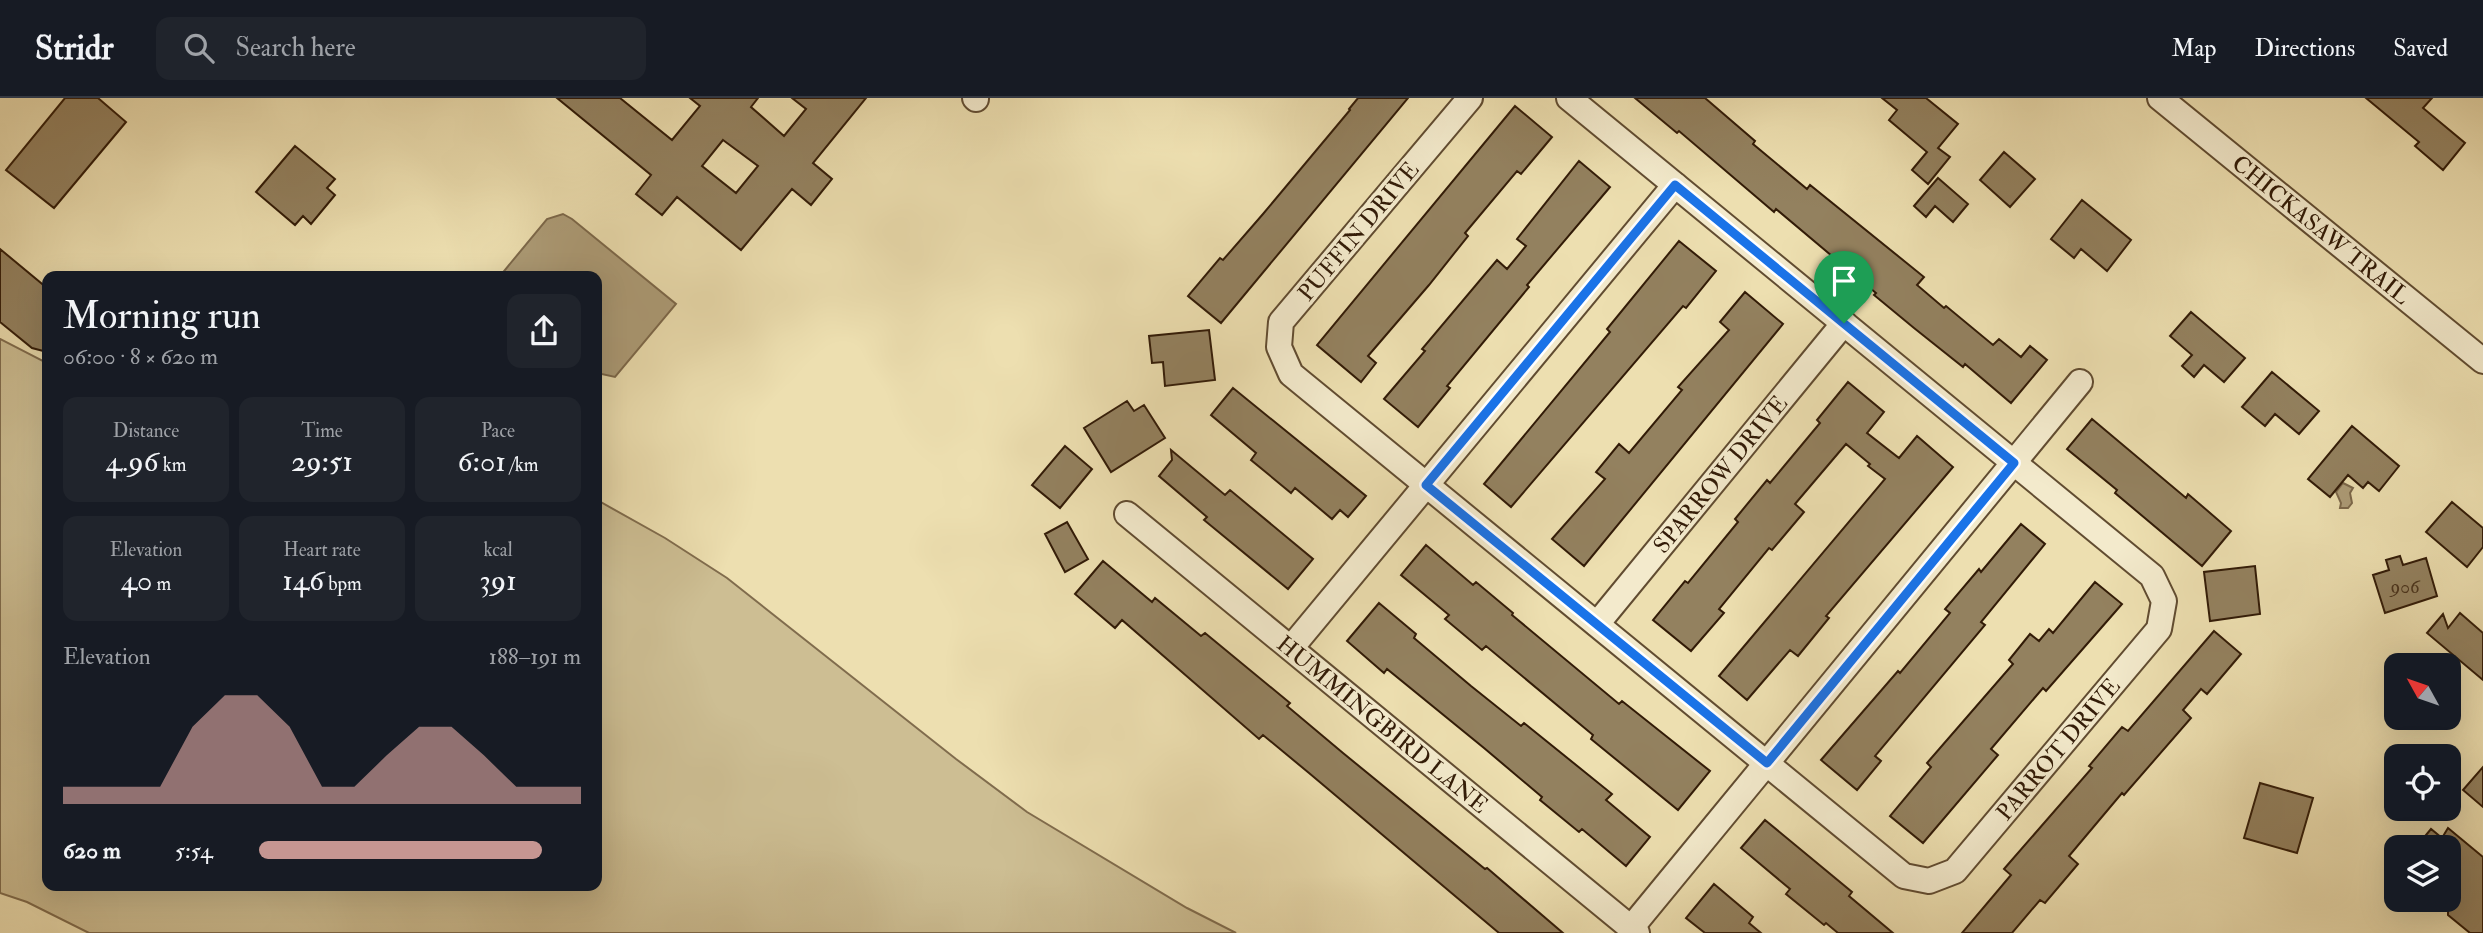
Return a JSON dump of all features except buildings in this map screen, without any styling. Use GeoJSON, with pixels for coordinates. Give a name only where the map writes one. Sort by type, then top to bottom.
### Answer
{"type":"FeatureCollection","features":[{"type":"Feature","properties":{"kind":"street","name":"PUFFIN DRIVE"},"geometry":{"type":"LineString","coordinates":[[1426,485],[1291,374],[1279,347],[1281,322],[1470,98]]}},
{"type":"Feature","properties":{"kind":"street"},"geometry":{"type":"LineString","coordinates":[[1569,98],[2014,463]]}},
{"type":"Feature","properties":{"kind":"street","name":"CHICKASAW TRAIL"},"geometry":{"type":"LineString","coordinates":[[2160,98],[2483,361]]}},
{"type":"Feature","properties":{"kind":"street"},"geometry":{"type":"LineString","coordinates":[[1291,648],[1675,185]]}},
{"type":"Feature","properties":{"kind":"street","name":"SPARROW DRIVE"},"geometry":{"type":"LineString","coordinates":[[1597,624],[1844,323]]}},
{"type":"Feature","properties":{"kind":"street"},"geometry":{"type":"LineString","coordinates":[[1634,930],[1767,763],[2080,382]]}},
{"type":"Feature","properties":{"kind":"street","name":"PARROT DRIVE"},"geometry":{"type":"LineString","coordinates":[[1767,763],[1904,876],[1929,881],[1955,871],[2159,629],[2164,601],[2152,576],[2014,463]]}},
{"type":"Feature","properties":{"kind":"street"},"geometry":{"type":"LineString","coordinates":[[1426,485],[1767,763]]}},
{"type":"Feature","properties":{"kind":"street","name":"HUMMINGBIRD LANE"},"geometry":{"type":"LineString","coordinates":[[1127,513],[1634,930]]}},
{"type":"Feature","properties":{"kind":"shaded area"},"geometry":{"type":"Polygon","coordinates":[[[563,214],[572,219],[676,304],[615,377],[602,374],[602,271],[504,271],[547,219],[563,214]]]}},
{"type":"Feature","properties":{"kind":"shaded area"},"geometry":{"type":"Polygon","coordinates":[[[0,339],[42,360],[42,891],[602,891],[602,503],[665,538],[727,578],[1027,812],[1187,908],[1236,933],[89,933],[27,902],[0,893],[0,339]]]}},
{"type":"Feature","properties":{"kind":"shaded area"},"geometry":{"type":"Polygon","coordinates":[[[2343,483],[2353,488],[2350,493],[2352,503],[2348,508],[2340,508],[2341,503],[2336,492],[2343,483]]]}},
{"type":"Feature","properties":{"kind":"route"},"geometry":{"type":"LineString","coordinates":[[1675,185],[1844,323],[2014,463],[1767,763],[1426,485],[1675,185]]}}]}
